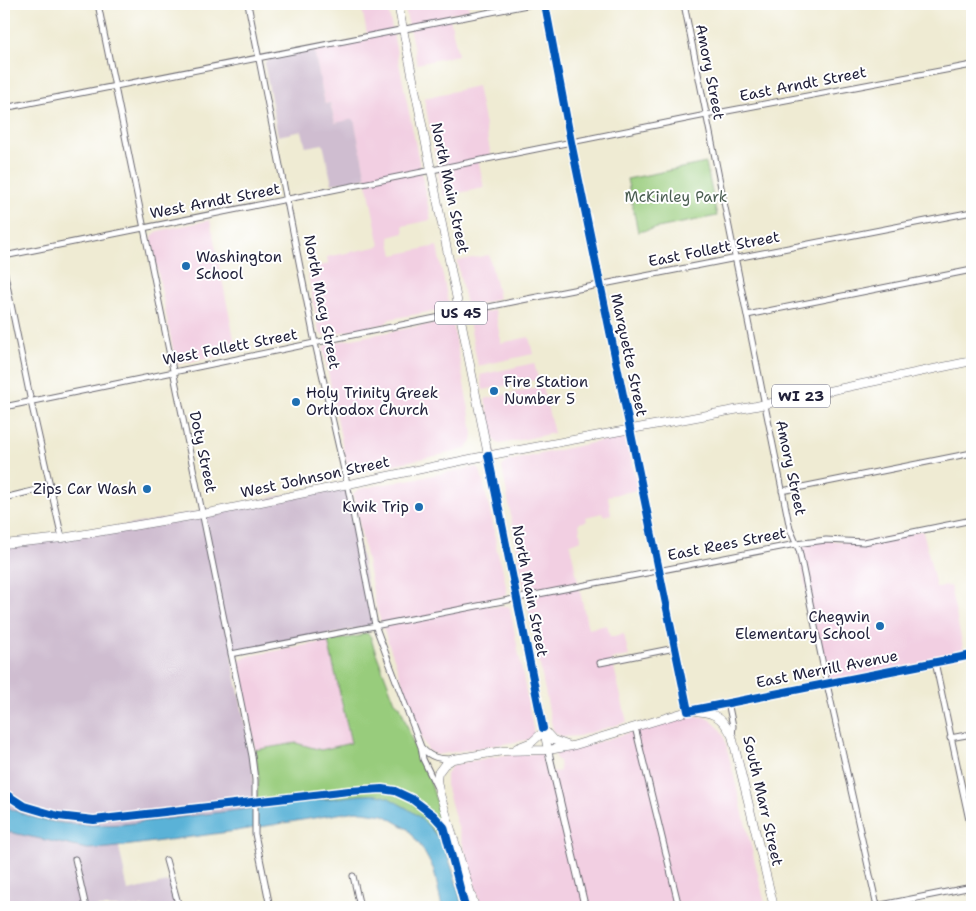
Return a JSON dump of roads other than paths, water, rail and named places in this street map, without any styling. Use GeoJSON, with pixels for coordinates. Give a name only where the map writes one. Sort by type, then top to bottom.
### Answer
{"type":"FeatureCollection","features":[{"type":"Feature","properties":{"kind":"main road","name":"North Main Street"},"geometry":{"type":"LineString","coordinates":[[398,4],[548,750]]}},
{"type":"Feature","properties":{"kind":"main road","name":"WI 23"},"geometry":{"type":"LineString","coordinates":[[630,430],[765,404],[972,360]]}},
{"type":"Feature","properties":{"kind":"main road","name":"West Johnson Street"},"geometry":{"type":"LineString","coordinates":[[4,544],[62,538],[203,514],[347,483],[630,430]]}},
{"type":"Feature","properties":{"kind":"main road"},"geometry":{"type":"LineString","coordinates":[[688,711],[706,712],[718,717],[726,725],[732,736]]}},
{"type":"Feature","properties":{"kind":"main road","name":"East Merrill Avenue"},"geometry":{"type":"LineString","coordinates":[[503,751],[548,750],[572,746],[688,711]]}},
{"type":"Feature","properties":{"kind":"main road"},"geometry":{"type":"LineString","coordinates":[[439,791],[438,773],[452,759],[527,745],[539,738],[543,730],[557,742],[572,746]]}},
{"type":"Feature","properties":{"kind":"main road","name":"South Marr Street"},"geometry":{"type":"LineString","coordinates":[[732,736],[774,907]]}},
{"type":"Feature","properties":{"kind":"main road","name":"North Macy Street"},"geometry":{"type":"LineString","coordinates":[[439,791],[475,907]]}},
{"type":"Feature","properties":{"kind":"street","name":"Doty Street"},"geometry":{"type":"LineString","coordinates":[[98,4],[252,756],[255,780],[255,834],[270,907]]}},
{"type":"Feature","properties":{"kind":"street","name":"North Macy Street"},"geometry":{"type":"LineString","coordinates":[[248,4],[315,342],[347,483],[375,626],[421,747],[423,759],[439,791]]}},
{"type":"Feature","properties":{"kind":"street"},"geometry":{"type":"LineString","coordinates":[[4,108],[532,4]]}},
{"type":"Feature","properties":{"kind":"street","name":"Marquette Street"},"geometry":{"type":"LineString","coordinates":[[545,4],[571,142],[688,711]]}},
{"type":"Feature","properties":{"kind":"street","name":"Amory Street"},"geometry":{"type":"LineString","coordinates":[[684,4],[782,491],[790,529],[800,550],[874,907]]}},
{"type":"Feature","properties":{"kind":"street","name":"East Arndt Street"},"geometry":{"type":"LineString","coordinates":[[432,171],[706,115],[972,65]]}},
{"type":"Feature","properties":{"kind":"street","name":"West Arndt Street"},"geometry":{"type":"LineString","coordinates":[[4,256],[432,171]]}},
{"type":"Feature","properties":{"kind":"street","name":"East Follett Street"},"geometry":{"type":"LineString","coordinates":[[461,313],[972,212]]}},
{"type":"Feature","properties":{"kind":"street"},"geometry":{"type":"LineString","coordinates":[[4,270],[49,487],[62,538]]}},
{"type":"Feature","properties":{"kind":"street"},"geometry":{"type":"LineString","coordinates":[[747,315],[972,270]]}},
{"type":"Feature","properties":{"kind":"street","name":"West Follett Street"},"geometry":{"type":"LineString","coordinates":[[4,406],[461,313]]}},
{"type":"Feature","properties":{"kind":"street"},"geometry":{"type":"LineString","coordinates":[[782,491],[972,453]]}},
{"type":"Feature","properties":{"kind":"street"},"geometry":{"type":"LineString","coordinates":[[4,498],[49,487]]}},
{"type":"Feature","properties":{"kind":"street","name":"East Rees Street"},"geometry":{"type":"LineString","coordinates":[[231,654],[796,544],[826,540],[864,542],[972,520]]}},
{"type":"Feature","properties":{"kind":"street"},"geometry":{"type":"LineString","coordinates":[[600,663],[675,648]]}},
{"type":"Feature","properties":{"kind":"street","name":"East Merrill Avenue"},"geometry":{"type":"LineString","coordinates":[[688,711],[972,655]]}},
{"type":"Feature","properties":{"kind":"street"},"geometry":{"type":"LineString","coordinates":[[935,662],[972,834]]}},
{"type":"Feature","properties":{"kind":"street","name":"South Marr Street"},"geometry":{"type":"LineString","coordinates":[[728,702],[733,726],[732,736]]}},
{"type":"Feature","properties":{"kind":"street"},"geometry":{"type":"LineString","coordinates":[[635,726],[679,907]]}},
{"type":"Feature","properties":{"kind":"street"},"geometry":{"type":"LineString","coordinates":[[950,738],[972,734]]}},
{"type":"Feature","properties":{"kind":"street"},"geometry":{"type":"LineString","coordinates":[[421,747],[434,757],[452,759]]}},
{"type":"Feature","properties":{"kind":"street","name":"North Main Street"},"geometry":{"type":"LineString","coordinates":[[548,750],[585,907]]}},
{"type":"Feature","properties":{"kind":"street"},"geometry":{"type":"LineString","coordinates":[[75,859],[86,907]]}},
{"type":"Feature","properties":{"kind":"street"},"geometry":{"type":"LineString","coordinates":[[166,860],[179,907]]}},
{"type":"Feature","properties":{"kind":"street"},"geometry":{"type":"LineString","coordinates":[[353,876],[360,907]]}},
{"type":"Feature","properties":{"kind":"street"},"geometry":{"type":"LineString","coordinates":[[874,907],[972,887]]}},
{"type":"Feature","properties":{"kind":"water"},"geometry":{"type":"Polygon","coordinates":[[[360,795],[387,797],[415,814],[427,824],[436,835],[450,861],[462,907],[442,907],[434,870],[422,848],[408,829],[384,815],[356,811],[236,831],[109,848],[87,849],[4,831],[4,805],[18,812],[48,821],[110,825],[360,795]]]}},
{"type":"Feature","properties":{"kind":"place","name":"Washington School"},"geometry":{"type":"Point","coordinates":[186,266]}},
{"type":"Feature","properties":{"kind":"place","name":"Fire Station Number 5"},"geometry":{"type":"Point","coordinates":[494,391]}},
{"type":"Feature","properties":{"kind":"place","name":"Holy Trinity Greek Orthodox Church"},"geometry":{"type":"Point","coordinates":[296,402]}},
{"type":"Feature","properties":{"kind":"place","name":"Zips Car Wash"},"geometry":{"type":"Point","coordinates":[147,489]}},
{"type":"Feature","properties":{"kind":"place","name":"Kwik Trip"},"geometry":{"type":"Point","coordinates":[419,507]}},
{"type":"Feature","properties":{"kind":"place","name":"Chegwin Elementary School"},"geometry":{"type":"Point","coordinates":[880,626]}},
{"type":"Feature","properties":{"kind":"park label","name":"McKinley Park"},"geometry":{"type":"Point","coordinates":[676,197]}}]}
